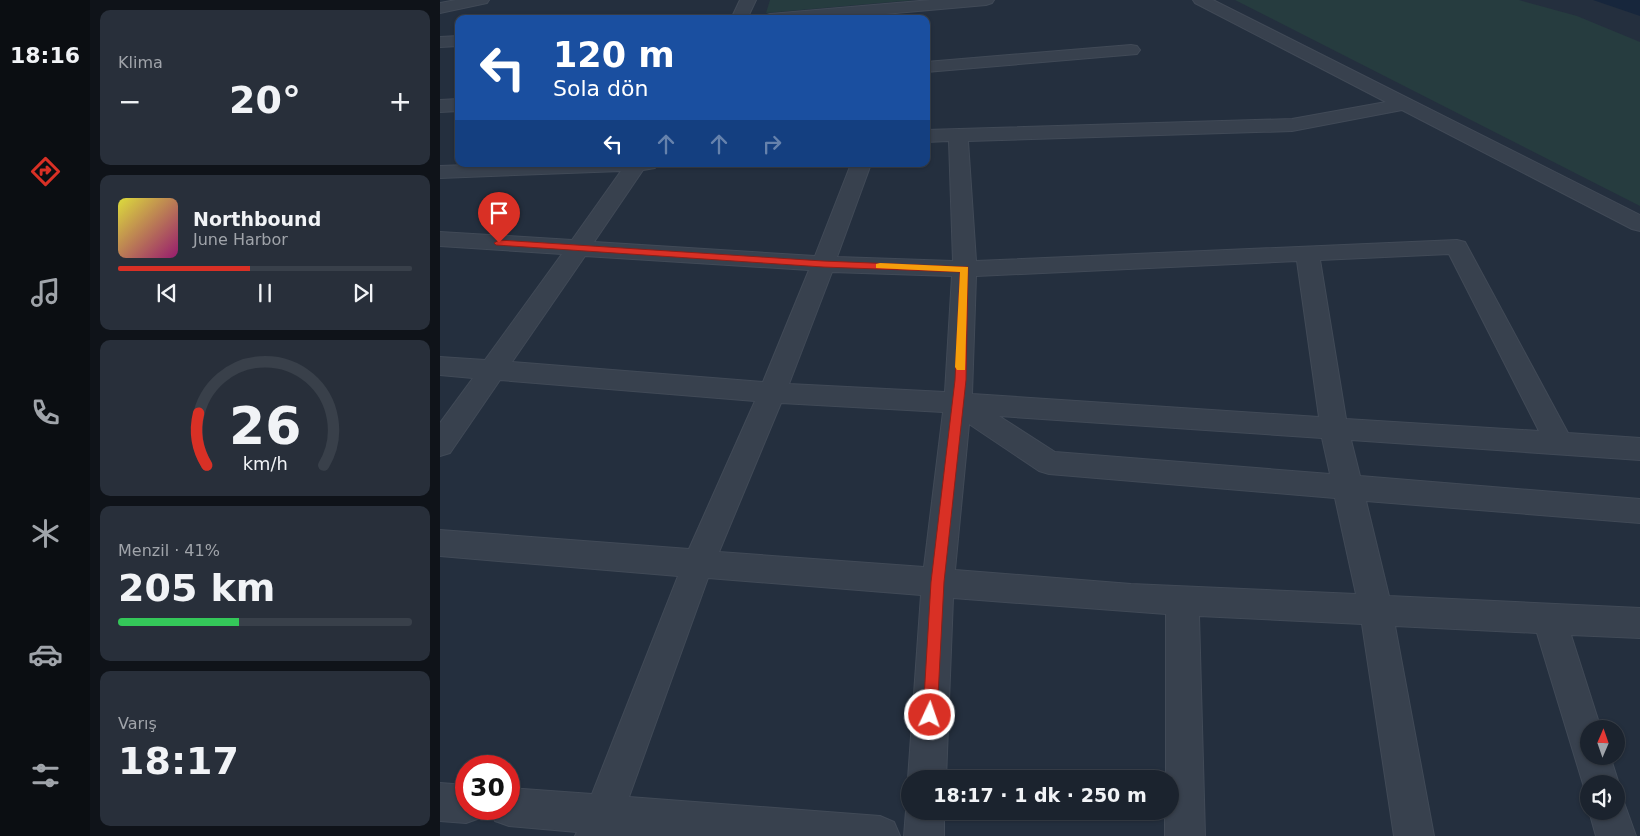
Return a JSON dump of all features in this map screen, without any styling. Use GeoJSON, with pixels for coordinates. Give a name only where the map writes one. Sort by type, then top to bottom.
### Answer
{"type":"FeatureCollection","features":[{"type":"Feature","properties":{"kind":"street"},"geometry":{"type":"LineString","coordinates":[[440,8],[481,0]]}},
{"type":"Feature","properties":{"kind":"street"},"geometry":{"type":"LineString","coordinates":[[741,15],[748,0]]}},
{"type":"Feature","properties":{"kind":"street"},"geometry":{"type":"LineString","coordinates":[[871,15],[896,14],[986,0]]}},
{"type":"Feature","properties":{"kind":"street"},"geometry":{"type":"LineString","coordinates":[[1201,0],[1640,224]]}},
{"type":"Feature","properties":{"kind":"street"},"geometry":{"type":"LineString","coordinates":[[440,42],[455,41]]}},
{"type":"Feature","properties":{"kind":"street"},"geometry":{"type":"LineString","coordinates":[[930,67],[1131,50]]}},
{"type":"Feature","properties":{"kind":"street"},"geometry":{"type":"LineString","coordinates":[[930,136],[1292,125],[1404,104]]}},
{"type":"Feature","properties":{"kind":"street"},"geometry":{"type":"LineString","coordinates":[[440,106],[455,105]]}},
{"type":"Feature","properties":{"kind":"street"},"geometry":{"type":"LineString","coordinates":[[928,770],[938,582],[958,403],[965,270],[958,134]]}},
{"type":"Feature","properties":{"kind":"street"},"geometry":{"type":"LineString","coordinates":[[440,172],[566,167]]}},
{"type":"Feature","properties":{"kind":"street"},"geometry":{"type":"LineString","coordinates":[[440,445],[578,248],[640,167]]}},
{"type":"Feature","properties":{"kind":"street"},"geometry":{"type":"LineString","coordinates":[[600,825],[698,563],[792,346],[860,167]]}},
{"type":"Feature","properties":{"kind":"street"},"geometry":{"type":"LineString","coordinates":[[440,239],[823,264],[965,270],[1457,247],[1559,443]]}},
{"type":"Feature","properties":{"kind":"street"},"geometry":{"type":"LineString","coordinates":[[1306,254],[1334,428],[1376,610],[1414,836]]}},
{"type":"Feature","properties":{"kind":"street"},"geometry":{"type":"LineString","coordinates":[[440,366],[772,393],[958,403],[1640,449]]}},
{"type":"Feature","properties":{"kind":"street"},"geometry":{"type":"LineString","coordinates":[[958,403],[1049,463],[1640,511]]}},
{"type":"Feature","properties":{"kind":"street"},"geometry":{"type":"LineString","coordinates":[[440,543],[1182,601],[1640,623]]}},
{"type":"Feature","properties":{"kind":"street"},"geometry":{"type":"LineString","coordinates":[[1182,601],[1185,836]]}},
{"type":"Feature","properties":{"kind":"street"},"geometry":{"type":"LineString","coordinates":[[1550,619],[1581,720]]}},
{"type":"Feature","properties":{"kind":"street"},"geometry":{"type":"LineString","coordinates":[[440,802],[455,803]]}},
{"type":"Feature","properties":{"kind":"street"},"geometry":{"type":"LineString","coordinates":[[520,809],[600,825],[880,836]]}},
{"type":"Feature","properties":{"kind":"street"},"geometry":{"type":"LineString","coordinates":[[924,836],[925,820]]}},
{"type":"Feature","properties":{"kind":"street"},"geometry":{"type":"LineString","coordinates":[[1611,820],[1616,836]]}},
{"type":"Feature","properties":{"kind":"green space"},"geometry":{"type":"Polygon","coordinates":[[[770,0],[915,0],[766,13],[770,0]]]}},
{"type":"Feature","properties":{"kind":"green space"},"geometry":{"type":"Polygon","coordinates":[[[1235,0],[1519,0],[1577,16],[1640,42],[1640,206],[1235,0]]]}},
{"type":"Feature","properties":{"kind":"water"},"geometry":{"type":"Polygon","coordinates":[[[1593,0],[1640,0],[1640,16],[1593,0]]]}},
{"type":"Feature","properties":{"kind":"slow traffic"},"geometry":{"type":"LineString","coordinates":[[880,266],[965,270],[961,367]]}},
{"type":"Feature","properties":{"kind":"route"},"geometry":{"type":"LineString","coordinates":[[499,243],[823,264],[965,270],[960,380],[938,582],[930,715]]}}]}
